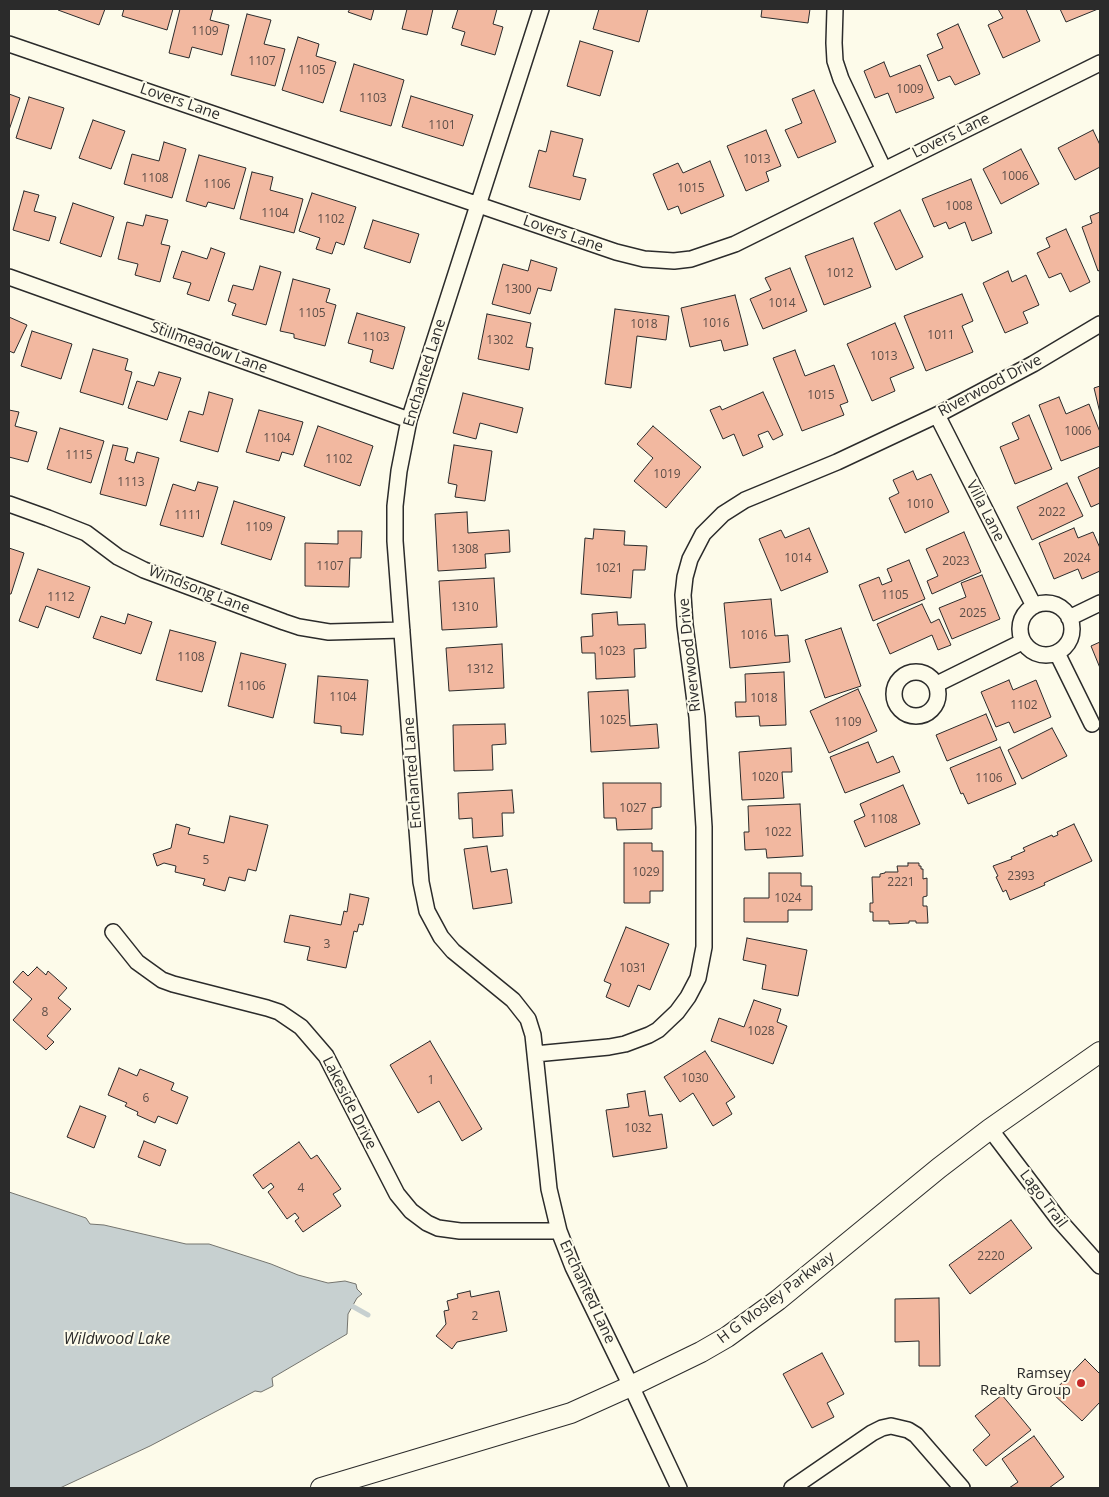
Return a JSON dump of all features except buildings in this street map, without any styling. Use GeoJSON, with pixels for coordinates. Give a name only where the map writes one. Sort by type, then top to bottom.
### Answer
{"type":"FeatureCollection","features":[{"type":"Feature","properties":{"kind":"main road","name":"H G Mosley Parkway"},"geometry":{"type":"LineString","coordinates":[[321,1488],[571,1413],[701,1352],[752,1319],[800,1283],[990,1128],[1100,1052]]}},
{"type":"Feature","properties":{"kind":"street","name":"Enchanted Lane"},"geometry":{"type":"LineString","coordinates":[[540,9],[410,420],[399,471],[395,506],[395,541],[421,882],[424,902],[435,928],[446,943],[513,1000],[522,1010],[531,1028],[548,1182],[559,1231],[573,1268],[632,1386],[679,1488]]}},
{"type":"Feature","properties":{"kind":"street"},"geometry":{"type":"LineString","coordinates":[[835,9],[835,61],[841,79],[884,170]]}},
{"type":"Feature","properties":{"kind":"street","name":"Lovers Lane"},"geometry":{"type":"LineString","coordinates":[[9,44],[616,252],[644,259],[674,261],[691,259],[735,244],[1100,63]]}},
{"type":"Feature","properties":{"kind":"street","name":"Stillmeadow Lane"},"geometry":{"type":"LineString","coordinates":[[9,277],[410,420]]}},
{"type":"Feature","properties":{"kind":"street","name":"Riverwood Drive"},"geometry":{"type":"LineString","coordinates":[[535,1054],[609,1047],[625,1044],[649,1035],[664,1025],[677,1012],[698,978],[704,947],[704,827],[697,717],[683,595],[690,559],[703,534],[723,514],[745,500],[837,462],[937,415],[1033,364],[1100,324]]}},
{"type":"Feature","properties":{"kind":"street","name":"Villa Lane"},"geometry":{"type":"LineString","coordinates":[[937,415],[1034,606]]}},
{"type":"Feature","properties":{"kind":"street","name":"Windsong Lane"},"geometry":{"type":"LineString","coordinates":[[9,504],[86,534],[118,557],[144,570],[284,622],[329,632],[402,630]]}},
{"type":"Feature","properties":{"kind":"street"},"geometry":{"type":"LineString","coordinates":[[1069,618],[1100,603]]}},
{"type":"Feature","properties":{"kind":"street"},"geometry":{"type":"LineString","coordinates":[[1050,604],[1058,606],[1065,611],[1069,618],[1072,634],[1064,648],[1057,653],[1042,655],[1034,653],[1022,642],[1020,626],[1022,618],[1034,606],[1050,604]]}},
{"type":"Feature","properties":{"kind":"street"},"geometry":{"type":"LineString","coordinates":[[936,684],[1022,642]]}},
{"type":"Feature","properties":{"kind":"street"},"geometry":{"type":"LineString","coordinates":[[1057,653],[1092,724]]}},
{"type":"Feature","properties":{"kind":"street","name":"Lakeside Drive"},"geometry":{"type":"LineString","coordinates":[[113,932],[137,962],[162,980],[267,1008],[279,1012],[301,1026],[326,1056],[397,1194],[411,1211],[427,1223],[438,1228],[460,1231],[559,1231]]}},
{"type":"Feature","properties":{"kind":"street","name":"Lago Trail"},"geometry":{"type":"LineString","coordinates":[[990,1128],[1058,1220],[1100,1266]]}},
{"type":"Feature","properties":{"kind":"street"},"geometry":{"type":"LineString","coordinates":[[792,1488],[872,1433],[887,1427],[899,1427],[916,1435],[962,1488]]}},
{"type":"Feature","properties":{"kind":"water","name":"Wildwood Lake"},"geometry":{"type":"Polygon","coordinates":[[[9,1192],[86,1218],[90,1224],[104,1225],[186,1244],[209,1244],[271,1264],[298,1275],[328,1283],[345,1281],[356,1284],[357,1289],[362,1294],[357,1298],[348,1314],[347,1334],[272,1378],[273,1386],[261,1392],[255,1391],[150,1446],[60,1488],[9,1488],[9,1192]]]}},
{"type":"Feature","properties":{"kind":"waterway"},"geometry":{"type":"LineString","coordinates":[[346,1306],[352,1306],[368,1315]]}},
{"type":"Feature","properties":{"kind":"place","name":"Ramsey Realty Group"},"geometry":{"type":"Point","coordinates":[1081,1383]}}]}
